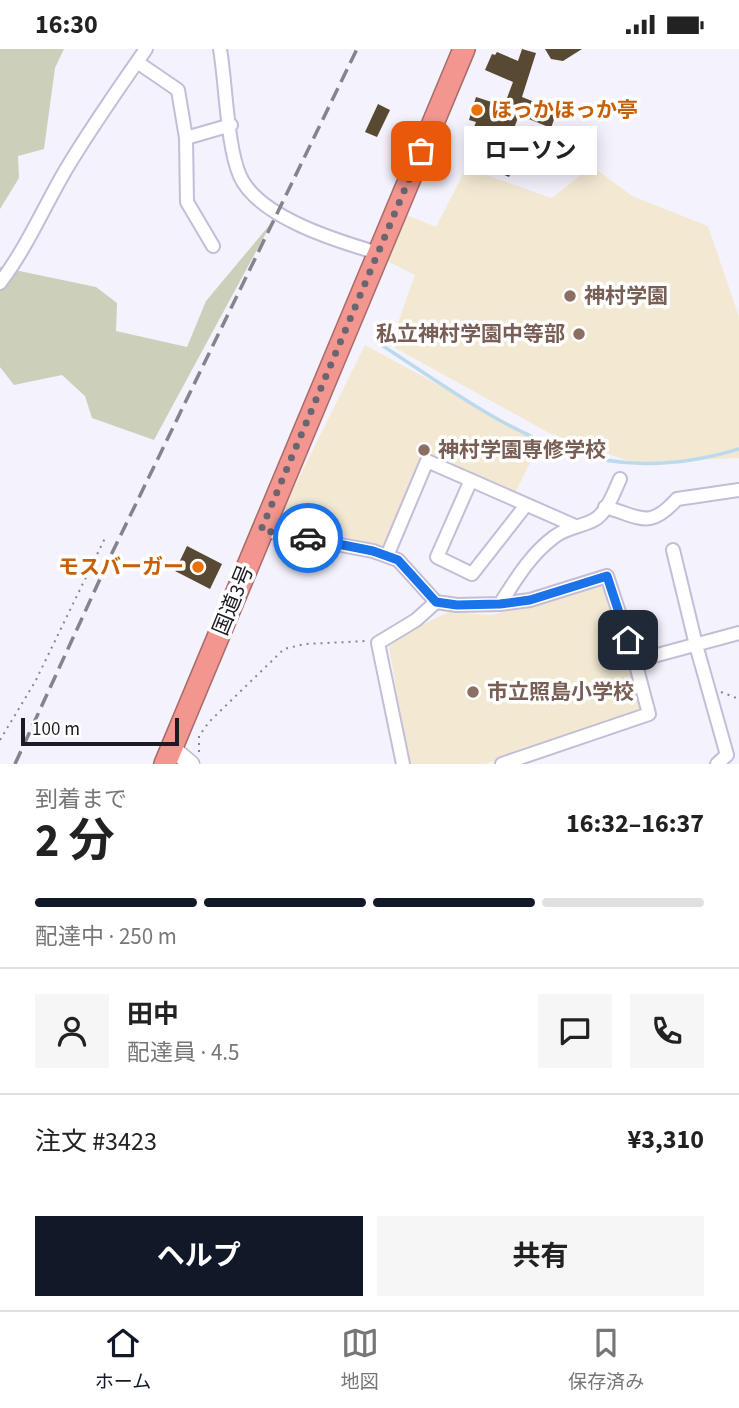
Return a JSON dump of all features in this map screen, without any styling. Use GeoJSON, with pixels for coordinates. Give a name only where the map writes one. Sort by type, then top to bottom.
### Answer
{"type":"FeatureCollection","features":[{"type":"Feature","properties":{"kind":"highway","name":"国道3号"},"geometry":{"type":"LineString","coordinates":[[169,756],[261,530],[464,49]]}},
{"type":"Feature","properties":{"kind":"main road"},"geometry":{"type":"LineString","coordinates":[[169,756],[191,764]]}},
{"type":"Feature","properties":{"kind":"street"},"geometry":{"type":"LineString","coordinates":[[2,275],[38,225],[64,173],[146,49]]}},
{"type":"Feature","properties":{"kind":"street"},"geometry":{"type":"LineString","coordinates":[[220,49],[240,177],[261,204],[277,214],[378,253]]}},
{"type":"Feature","properties":{"kind":"street"},"geometry":{"type":"LineString","coordinates":[[137,62],[178,90],[186,138],[187,202],[213,246]]}},
{"type":"Feature","properties":{"kind":"street"},"geometry":{"type":"LineString","coordinates":[[186,138],[231,125]]}},
{"type":"Feature","properties":{"kind":"street"},"geometry":{"type":"LineString","coordinates":[[387,556],[427,461],[573,525]]}},
{"type":"Feature","properties":{"kind":"street"},"geometry":{"type":"LineString","coordinates":[[500,604],[526,564],[556,535],[573,525],[595,520],[620,479]]}},
{"type":"Feature","properties":{"kind":"street"},"geometry":{"type":"LineString","coordinates":[[471,480],[437,557],[472,574],[526,505]]}},
{"type":"Feature","properties":{"kind":"street"},"geometry":{"type":"LineString","coordinates":[[605,507],[650,520],[662,515],[677,499],[739,490]]}},
{"type":"Feature","properties":{"kind":"street"},"geometry":{"type":"LineString","coordinates":[[261,530],[373,551],[398,560],[436,602],[457,605],[530,600],[607,576],[649,714],[502,764]]}},
{"type":"Feature","properties":{"kind":"street"},"geometry":{"type":"LineString","coordinates":[[673,550],[722,759],[738,764]]}},
{"type":"Feature","properties":{"kind":"street"},"geometry":{"type":"LineString","coordinates":[[403,764],[379,640],[416,620],[436,602]]}},
{"type":"Feature","properties":{"kind":"street"},"geometry":{"type":"LineString","coordinates":[[635,661],[739,633]]}},
{"type":"Feature","properties":{"kind":"path"},"geometry":{"type":"LineString","coordinates":[[0,740],[35,681],[106,536]]}},
{"type":"Feature","properties":{"kind":"path"},"geometry":{"type":"LineString","coordinates":[[199,764],[200,736],[209,722],[284,649],[305,643],[379,640]]}},
{"type":"Feature","properties":{"kind":"path"},"geometry":{"type":"LineString","coordinates":[[707,686],[739,699]]}},
{"type":"Feature","properties":{"kind":"shaded area","name":"神村学園"},"geometry":{"type":"Polygon","coordinates":[[[592,166],[632,196],[708,226],[739,317],[739,458],[634,463],[549,433],[390,345],[415,275],[387,261],[407,215],[436,227],[466,168],[552,198],[592,166]]]}},
{"type":"Feature","properties":{"kind":"shaded area","name":"神村学園専修学校"},"geometry":{"type":"Polygon","coordinates":[[[365,345],[541,441],[514,495],[436,460],[395,554],[281,514],[365,345]]]}},
{"type":"Feature","properties":{"kind":"shaded area"},"geometry":{"type":"Polygon","coordinates":[[[605,582],[644,714],[485,764],[409,764],[388,641],[449,612],[492,615],[605,582]]]}},
{"type":"Feature","properties":{"kind":"green space"},"geometry":{"type":"Polygon","coordinates":[[[0,49],[64,49],[55,68],[44,149],[18,156],[19,178],[0,209],[0,49]]]}},
{"type":"Feature","properties":{"kind":"green space"},"geometry":{"type":"Polygon","coordinates":[[[272,222],[154,440],[92,418],[85,396],[62,375],[14,385],[0,367],[0,267],[96,287],[117,303],[116,331],[187,347],[206,301],[272,222]]]}},
{"type":"Feature","properties":{"kind":"building"},"geometry":{"type":"Polygon","coordinates":[[[522,49],[536,53],[522,97],[557,111],[551,128],[519,115],[513,131],[530,139],[526,150],[521,148],[509,177],[491,169],[497,154],[468,142],[476,122],[469,120],[476,97],[504,106],[513,82],[485,70],[492,54],[497,52],[518,61],[522,49]]]}},
{"type":"Feature","properties":{"kind":"building"},"geometry":{"type":"Polygon","coordinates":[[[545,49],[582,49],[563,61],[551,59],[545,49]]]}},
{"type":"Feature","properties":{"kind":"building"},"geometry":{"type":"Polygon","coordinates":[[[378,104],[390,110],[377,137],[365,132],[378,104]]]}},
{"type":"Feature","properties":{"kind":"building","name":"モスバーガー"},"geometry":{"type":"Polygon","coordinates":[[[187,546],[222,564],[210,589],[175,571],[187,546]]]}},
{"type":"Feature","properties":{"kind":"waterway"},"geometry":{"type":"LineString","coordinates":[[383,346],[508,425],[549,444],[591,457],[636,463],[685,461],[739,449]]}},
{"type":"Feature","properties":{"kind":"railway"},"geometry":{"type":"LineString","coordinates":[[15,764],[112,553],[357,49]]}},
{"type":"Feature","properties":{"kind":"way so far"},"geometry":{"type":"LineString","coordinates":[[308,538],[261,530],[421,151]]}},
{"type":"Feature","properties":{"kind":"place","name":"ほっかほっか亭"},"geometry":{"type":"Point","coordinates":[477,110]}},
{"type":"Feature","properties":{"kind":"place","name":"ローソン"},"geometry":{"type":"Point","coordinates":[421,151]}},
{"type":"Feature","properties":{"kind":"place","name":"神村学園"},"geometry":{"type":"Point","coordinates":[570,296]}},
{"type":"Feature","properties":{"kind":"place","name":"私立神村学園中等部"},"geometry":{"type":"Point","coordinates":[579,334]}},
{"type":"Feature","properties":{"kind":"place","name":"神村学園専修学校"},"geometry":{"type":"Point","coordinates":[424,450]}},
{"type":"Feature","properties":{"kind":"place","name":"モスバーガー"},"geometry":{"type":"Point","coordinates":[198,567]}},
{"type":"Feature","properties":{"kind":"place","name":"市立照島小学校"},"geometry":{"type":"Point","coordinates":[473,692]}},
{"type":"Feature","properties":{"kind":"route"},"geometry":{"type":"LineString","coordinates":[[308,538],[373,551],[398,560],[436,602],[457,605],[530,600],[607,576],[628,640]]}}]}
